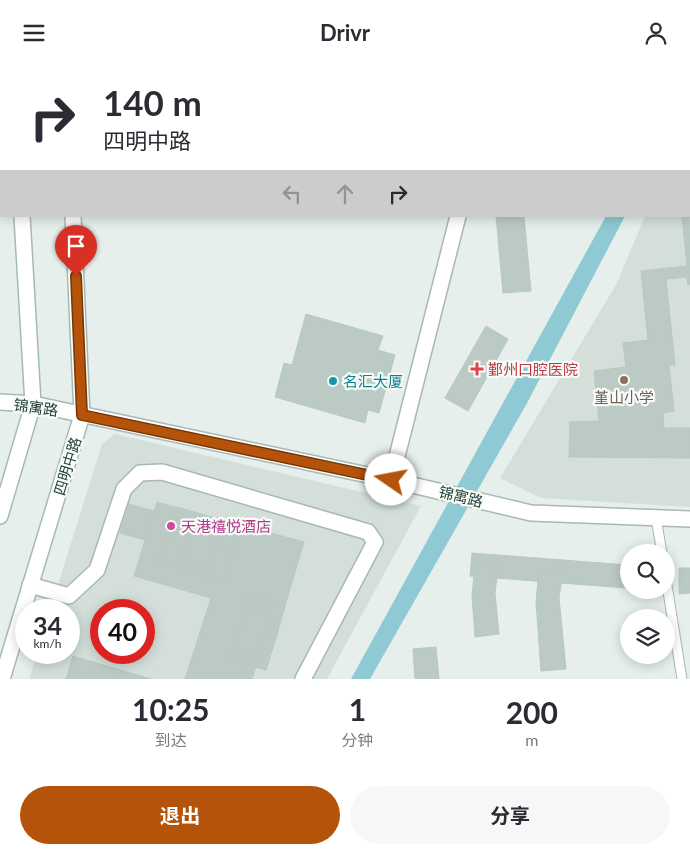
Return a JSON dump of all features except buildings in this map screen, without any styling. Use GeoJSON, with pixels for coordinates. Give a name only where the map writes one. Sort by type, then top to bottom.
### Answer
{"type":"FeatureCollection","features":[{"type":"Feature","properties":{"kind":"street"},"geometry":{"type":"LineString","coordinates":[[0,516],[33,404],[22,217]]}},
{"type":"Feature","properties":{"kind":"street","name":"四明中路"},"geometry":{"type":"LineString","coordinates":[[2,679],[82,415],[73,217]]}},
{"type":"Feature","properties":{"kind":"street"},"geometry":{"type":"LineString","coordinates":[[391,480],[458,217]]}},
{"type":"Feature","properties":{"kind":"street","name":"锦寓路"},"geometry":{"type":"LineString","coordinates":[[0,402],[33,404],[391,480],[531,513],[690,519]]}},
{"type":"Feature","properties":{"kind":"street"},"geometry":{"type":"LineString","coordinates":[[30,585],[69,596],[97,570],[124,489],[140,473],[162,472],[368,532],[375,542],[303,679]]}},
{"type":"Feature","properties":{"kind":"lane"},"geometry":{"type":"LineString","coordinates":[[656,518],[660,544]]}},
{"type":"Feature","properties":{"kind":"lane"},"geometry":{"type":"LineString","coordinates":[[669,599],[682,679]]}},
{"type":"Feature","properties":{"kind":"shaded area","name":"堇山小学"},"geometry":{"type":"Polygon","coordinates":[[[645,217],[690,217],[690,507],[541,498],[500,478],[617,283],[645,217]]]}},
{"type":"Feature","properties":{"kind":"shaded area"},"geometry":{"type":"Polygon","coordinates":[[[115,434],[421,506],[327,679],[29,679],[34,664],[80,664],[80,599],[53,599],[102,444],[115,434]]]}},
{"type":"Feature","properties":{"kind":"water"},"geometry":{"type":"Polygon","coordinates":[[[605,217],[624,217],[526,405],[370,679],[351,679],[605,217]]]}},
{"type":"Feature","properties":{"kind":"place","name":"鄞州口腔医院"},"geometry":{"type":"Point","coordinates":[477,369]}},
{"type":"Feature","properties":{"kind":"place","name":"堇山小学"},"geometry":{"type":"Point","coordinates":[624,380]}},
{"type":"Feature","properties":{"kind":"place","name":"名汇大厦"},"geometry":{"type":"Point","coordinates":[333,381]}},
{"type":"Feature","properties":{"kind":"place","name":"天港禧悦酒店"},"geometry":{"type":"Point","coordinates":[171,526]}},
{"type":"Feature","properties":{"kind":"route"},"geometry":{"type":"LineString","coordinates":[[76,276],[82,415],[391,480]]}}]}
